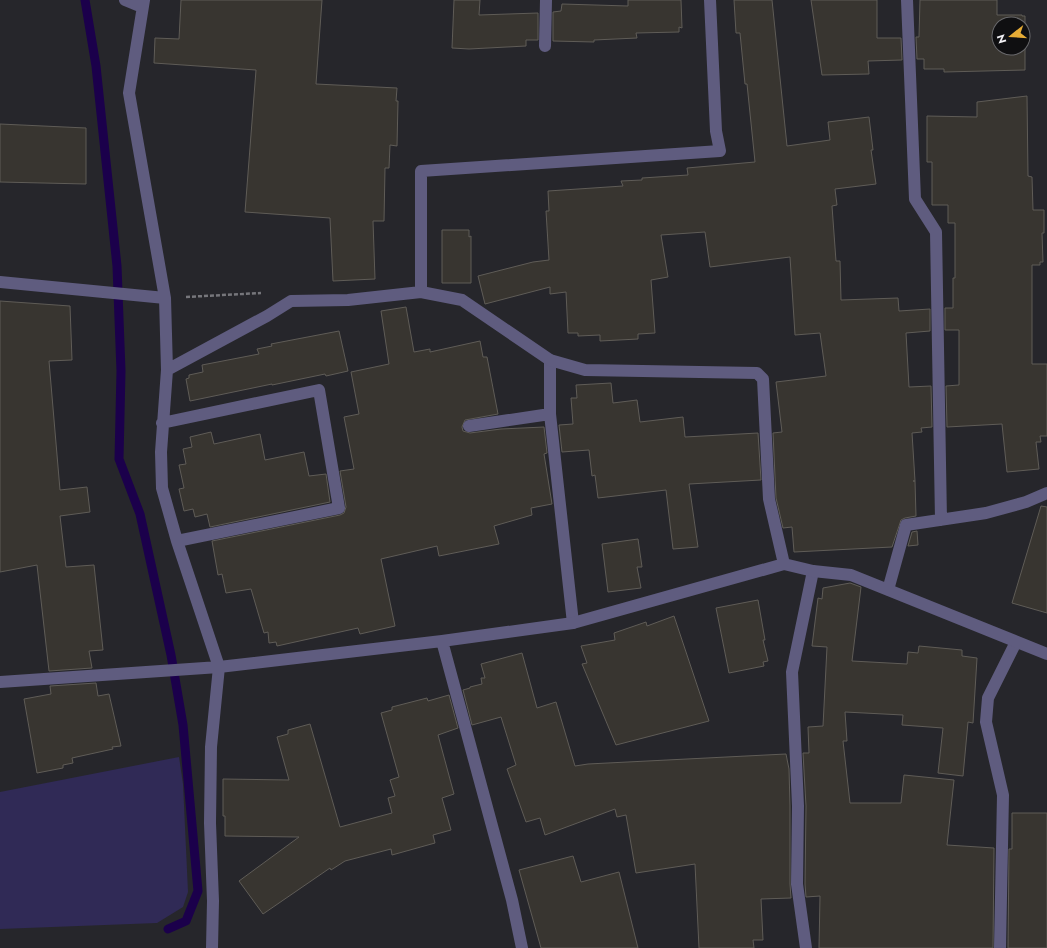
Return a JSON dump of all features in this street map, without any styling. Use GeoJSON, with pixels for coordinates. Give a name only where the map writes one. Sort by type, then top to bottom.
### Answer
{"type":"FeatureCollection","features":[{"type":"Feature","properties":{"kind":"street"},"geometry":{"type":"LineString","coordinates":[[125,0],[143,3],[129,92],[165,298],[167,370],[162,423],[162,488],[177,541],[219,667],[211,746],[210,823],[213,901],[212,948]]}},
{"type":"Feature","properties":{"kind":"street"},"geometry":{"type":"LineString","coordinates":[[545,46],[546,0]]}},
{"type":"Feature","properties":{"kind":"street"},"geometry":{"type":"LineString","coordinates":[[421,292],[421,171],[720,151],[716,132],[710,0]]}},
{"type":"Feature","properties":{"kind":"street"},"geometry":{"type":"LineString","coordinates":[[906,0],[915,199],[936,232],[941,520]]}},
{"type":"Feature","properties":{"kind":"street"},"geometry":{"type":"LineString","coordinates":[[0,282],[165,298]]}},
{"type":"Feature","properties":{"kind":"street"},"geometry":{"type":"LineString","coordinates":[[167,370],[267,316],[291,301],[348,300],[421,292],[462,300],[550,360],[585,370],[757,373],[763,379],[769,499],[784,564]]}},
{"type":"Feature","properties":{"kind":"street"},"geometry":{"type":"LineString","coordinates":[[550,360],[550,414],[573,623]]}},
{"type":"Feature","properties":{"kind":"street"},"geometry":{"type":"LineString","coordinates":[[162,423],[319,390],[339,508],[177,541]]}},
{"type":"Feature","properties":{"kind":"street"},"geometry":{"type":"LineString","coordinates":[[469,426],[550,414]]}},
{"type":"Feature","properties":{"kind":"street"},"geometry":{"type":"LineString","coordinates":[[888,590],[906,525],[986,513],[1026,502],[1047,494]]}},
{"type":"Feature","properties":{"kind":"street"},"geometry":{"type":"LineString","coordinates":[[0,682],[219,667],[442,641],[573,623],[784,564],[813,571],[851,574],[1047,654]]}},
{"type":"Feature","properties":{"kind":"street"},"geometry":{"type":"LineString","coordinates":[[806,948],[797,884],[798,806],[792,672],[813,571]]}},
{"type":"Feature","properties":{"kind":"street"},"geometry":{"type":"LineString","coordinates":[[442,641],[512,900],[522,948]]}},
{"type":"Feature","properties":{"kind":"street"},"geometry":{"type":"LineString","coordinates":[[1000,948],[1003,795],[986,722],[988,698],[1016,642]]}},
{"type":"Feature","properties":{"kind":"path"},"geometry":{"type":"LineString","coordinates":[[165,298],[265,293],[291,301]]}},
{"type":"Feature","properties":{"kind":"shaded area"},"geometry":{"type":"Polygon","coordinates":[[[179,757],[183,784],[188,892],[183,907],[157,923],[0,929],[0,792],[179,757]]]}},
{"type":"Feature","properties":{"kind":"building"},"geometry":{"type":"Polygon","coordinates":[[[181,0],[322,0],[316,84],[397,88],[397,146],[390,145],[389,168],[385,168],[384,221],[373,221],[375,279],[333,281],[330,218],[245,212],[256,70],[154,63],[155,38],[179,39],[181,0]]]}},
{"type":"Feature","properties":{"kind":"building"},"geometry":{"type":"Polygon","coordinates":[[[454,0],[480,0],[479,15],[538,13],[538,40],[526,40],[526,46],[469,49],[452,48],[454,0]]]}},
{"type":"Feature","properties":{"kind":"building"},"geometry":{"type":"Polygon","coordinates":[[[628,0],[681,0],[682,28],[679,27],[679,32],[636,33],[637,38],[594,40],[594,42],[553,41],[553,12],[561,11],[562,4],[628,6],[628,0]]]}},
{"type":"Feature","properties":{"kind":"building"},"geometry":{"type":"Polygon","coordinates":[[[734,0],[772,0],[787,146],[830,140],[828,122],[869,117],[873,150],[871,150],[876,184],[835,189],[837,205],[832,206],[836,261],[840,261],[841,300],[898,298],[899,311],[930,309],[930,331],[906,333],[909,387],[931,386],[932,427],[921,428],[922,432],[912,433],[916,516],[901,520],[892,547],[794,552],[792,527],[783,528],[776,498],[773,433],[782,432],[776,382],[826,376],[820,333],[795,335],[790,257],[710,267],[705,232],[661,235],[668,277],[651,280],[655,333],[638,334],[638,339],[600,341],[600,335],[578,336],[578,333],[568,333],[566,292],[550,294],[550,287],[485,304],[478,276],[533,262],[549,260],[546,211],[549,211],[548,191],[623,186],[621,181],[688,175],[687,168],[755,162],[740,33],[736,33],[734,0]]]}},
{"type":"Feature","properties":{"kind":"building"},"geometry":{"type":"Polygon","coordinates":[[[811,0],[877,0],[877,38],[901,38],[902,60],[868,61],[869,74],[822,75],[811,0]]]}},
{"type":"Feature","properties":{"kind":"building"},"geometry":{"type":"Polygon","coordinates":[[[920,0],[997,0],[997,15],[1022,16],[991,16],[991,56],[1025,56],[1025,70],[944,72],[944,69],[924,69],[924,59],[917,59],[916,37],[919,37],[920,0]]]}},
{"type":"Feature","properties":{"kind":"building"},"geometry":{"type":"Polygon","coordinates":[[[1027,96],[1028,176],[1032,177],[1033,210],[1044,210],[1044,233],[1042,233],[1043,262],[1040,262],[1040,265],[1032,265],[1032,364],[1047,364],[1047,436],[1040,436],[1041,442],[1036,442],[1039,469],[1007,472],[1002,424],[947,427],[946,386],[959,385],[959,330],[945,330],[945,308],[953,308],[953,278],[955,278],[955,223],[948,223],[948,205],[932,205],[932,162],[927,162],[927,116],[977,117],[977,102],[1027,96]]]}},
{"type":"Feature","properties":{"kind":"building"},"geometry":{"type":"Polygon","coordinates":[[[0,124],[86,128],[86,184],[0,182],[0,124]]]}},
{"type":"Feature","properties":{"kind":"building"},"geometry":{"type":"Polygon","coordinates":[[[442,230],[469,230],[469,237],[471,236],[471,283],[442,283],[442,230]]]}},
{"type":"Feature","properties":{"kind":"building"},"geometry":{"type":"Polygon","coordinates":[[[0,301],[70,306],[72,360],[49,361],[60,490],[87,487],[90,512],[60,516],[66,567],[94,565],[103,650],[89,651],[92,668],[49,671],[37,565],[0,572],[0,301]]]}},
{"type":"Feature","properties":{"kind":"building"},"geometry":{"type":"Polygon","coordinates":[[[406,307],[414,352],[430,349],[430,352],[480,341],[483,357],[487,357],[498,414],[465,420],[462,427],[463,431],[470,433],[501,429],[544,427],[547,453],[544,454],[552,504],[531,508],[532,515],[494,526],[499,544],[439,556],[437,546],[381,559],[395,626],[360,634],[358,628],[277,646],[276,642],[269,643],[268,632],[264,633],[251,589],[226,593],[222,574],[218,575],[212,541],[344,513],[346,507],[340,471],[354,469],[344,417],[359,414],[351,372],[389,364],[381,311],[406,307]]]}},
{"type":"Feature","properties":{"kind":"building"},"geometry":{"type":"Polygon","coordinates":[[[339,331],[348,371],[326,376],[325,374],[272,384],[190,401],[186,379],[189,378],[189,375],[203,372],[202,365],[259,354],[257,349],[272,346],[271,344],[339,331]]]}},
{"type":"Feature","properties":{"kind":"building"},"geometry":{"type":"Polygon","coordinates":[[[611,383],[613,403],[637,400],[640,422],[683,417],[685,437],[758,433],[761,480],[689,484],[698,547],[673,549],[666,490],[598,498],[595,475],[592,476],[589,450],[562,452],[559,425],[573,424],[571,398],[577,398],[576,385],[611,383]]]}},
{"type":"Feature","properties":{"kind":"building"},"geometry":{"type":"Polygon","coordinates":[[[211,432],[214,444],[260,434],[265,460],[304,452],[309,476],[326,474],[330,502],[210,527],[207,514],[195,517],[193,509],[184,511],[179,489],[184,488],[179,465],[186,464],[183,449],[192,447],[190,437],[211,432]]]}},
{"type":"Feature","properties":{"kind":"building"},"geometry":{"type":"Polygon","coordinates":[[[1041,506],[1047,507],[1047,613],[1012,603],[1041,506]]]}},
{"type":"Feature","properties":{"kind":"building"},"geometry":{"type":"Polygon","coordinates":[[[917,531],[918,545],[908,546],[912,532],[917,531]]]}},
{"type":"Feature","properties":{"kind":"building"},"geometry":{"type":"Polygon","coordinates":[[[638,539],[642,567],[637,567],[641,588],[608,592],[602,544],[638,539]]]}},
{"type":"Feature","properties":{"kind":"building"},"geometry":{"type":"Polygon","coordinates":[[[850,583],[861,587],[852,661],[907,664],[908,652],[918,653],[919,646],[962,650],[962,656],[977,658],[973,723],[968,722],[963,776],[938,773],[943,728],[902,725],[903,715],[845,712],[847,741],[843,741],[850,803],[901,803],[904,775],[954,780],[947,845],[994,848],[993,948],[819,948],[820,896],[806,897],[806,806],[803,753],[809,753],[808,727],[823,726],[827,647],[812,646],[818,598],[822,599],[823,588],[850,583]]]}},
{"type":"Feature","properties":{"kind":"building"},"geometry":{"type":"Polygon","coordinates":[[[758,600],[765,640],[763,640],[768,661],[763,662],[764,666],[729,673],[716,608],[758,600]]]}},
{"type":"Feature","properties":{"kind":"building"},"geometry":{"type":"Polygon","coordinates":[[[674,616],[709,721],[616,745],[582,664],[587,663],[581,646],[615,640],[614,633],[646,622],[647,626],[674,616]]]}},
{"type":"Feature","properties":{"kind":"building"},"geometry":{"type":"Polygon","coordinates":[[[522,653],[537,708],[556,702],[575,766],[588,764],[786,754],[789,769],[791,898],[761,899],[763,940],[753,940],[754,948],[699,948],[695,864],[636,873],[626,815],[617,817],[615,809],[545,835],[540,818],[526,822],[507,769],[516,765],[501,717],[472,725],[463,690],[482,684],[481,678],[485,678],[481,664],[522,653]]]}},
{"type":"Feature","properties":{"kind":"building"},"geometry":{"type":"Polygon","coordinates":[[[96,683],[98,696],[109,694],[121,746],[72,758],[73,763],[63,765],[63,768],[37,773],[24,699],[51,694],[50,686],[96,683]]]}},
{"type":"Feature","properties":{"kind":"building"},"geometry":{"type":"Polygon","coordinates":[[[449,695],[458,728],[438,735],[454,794],[442,798],[451,830],[433,835],[435,843],[392,855],[391,849],[345,861],[331,870],[330,868],[263,914],[239,881],[299,837],[225,836],[225,816],[223,816],[223,779],[289,780],[277,737],[288,734],[288,730],[310,724],[340,827],[392,813],[388,798],[395,796],[390,780],[399,777],[381,713],[392,710],[392,707],[427,698],[428,701],[449,695]]]}},
{"type":"Feature","properties":{"kind":"building"},"geometry":{"type":"Polygon","coordinates":[[[1012,813],[1047,813],[1047,948],[1008,948],[1009,849],[1012,849],[1012,813]]]}},
{"type":"Feature","properties":{"kind":"building"},"geometry":{"type":"Polygon","coordinates":[[[573,856],[581,882],[619,872],[638,948],[541,948],[519,870],[573,856]]]}},
{"type":"Feature","properties":{"kind":"waterway"},"geometry":{"type":"LineString","coordinates":[[85,0],[96,66],[117,266],[121,371],[119,459],[140,514],[171,655],[183,725],[198,891],[186,921],[168,929]]}}]}
